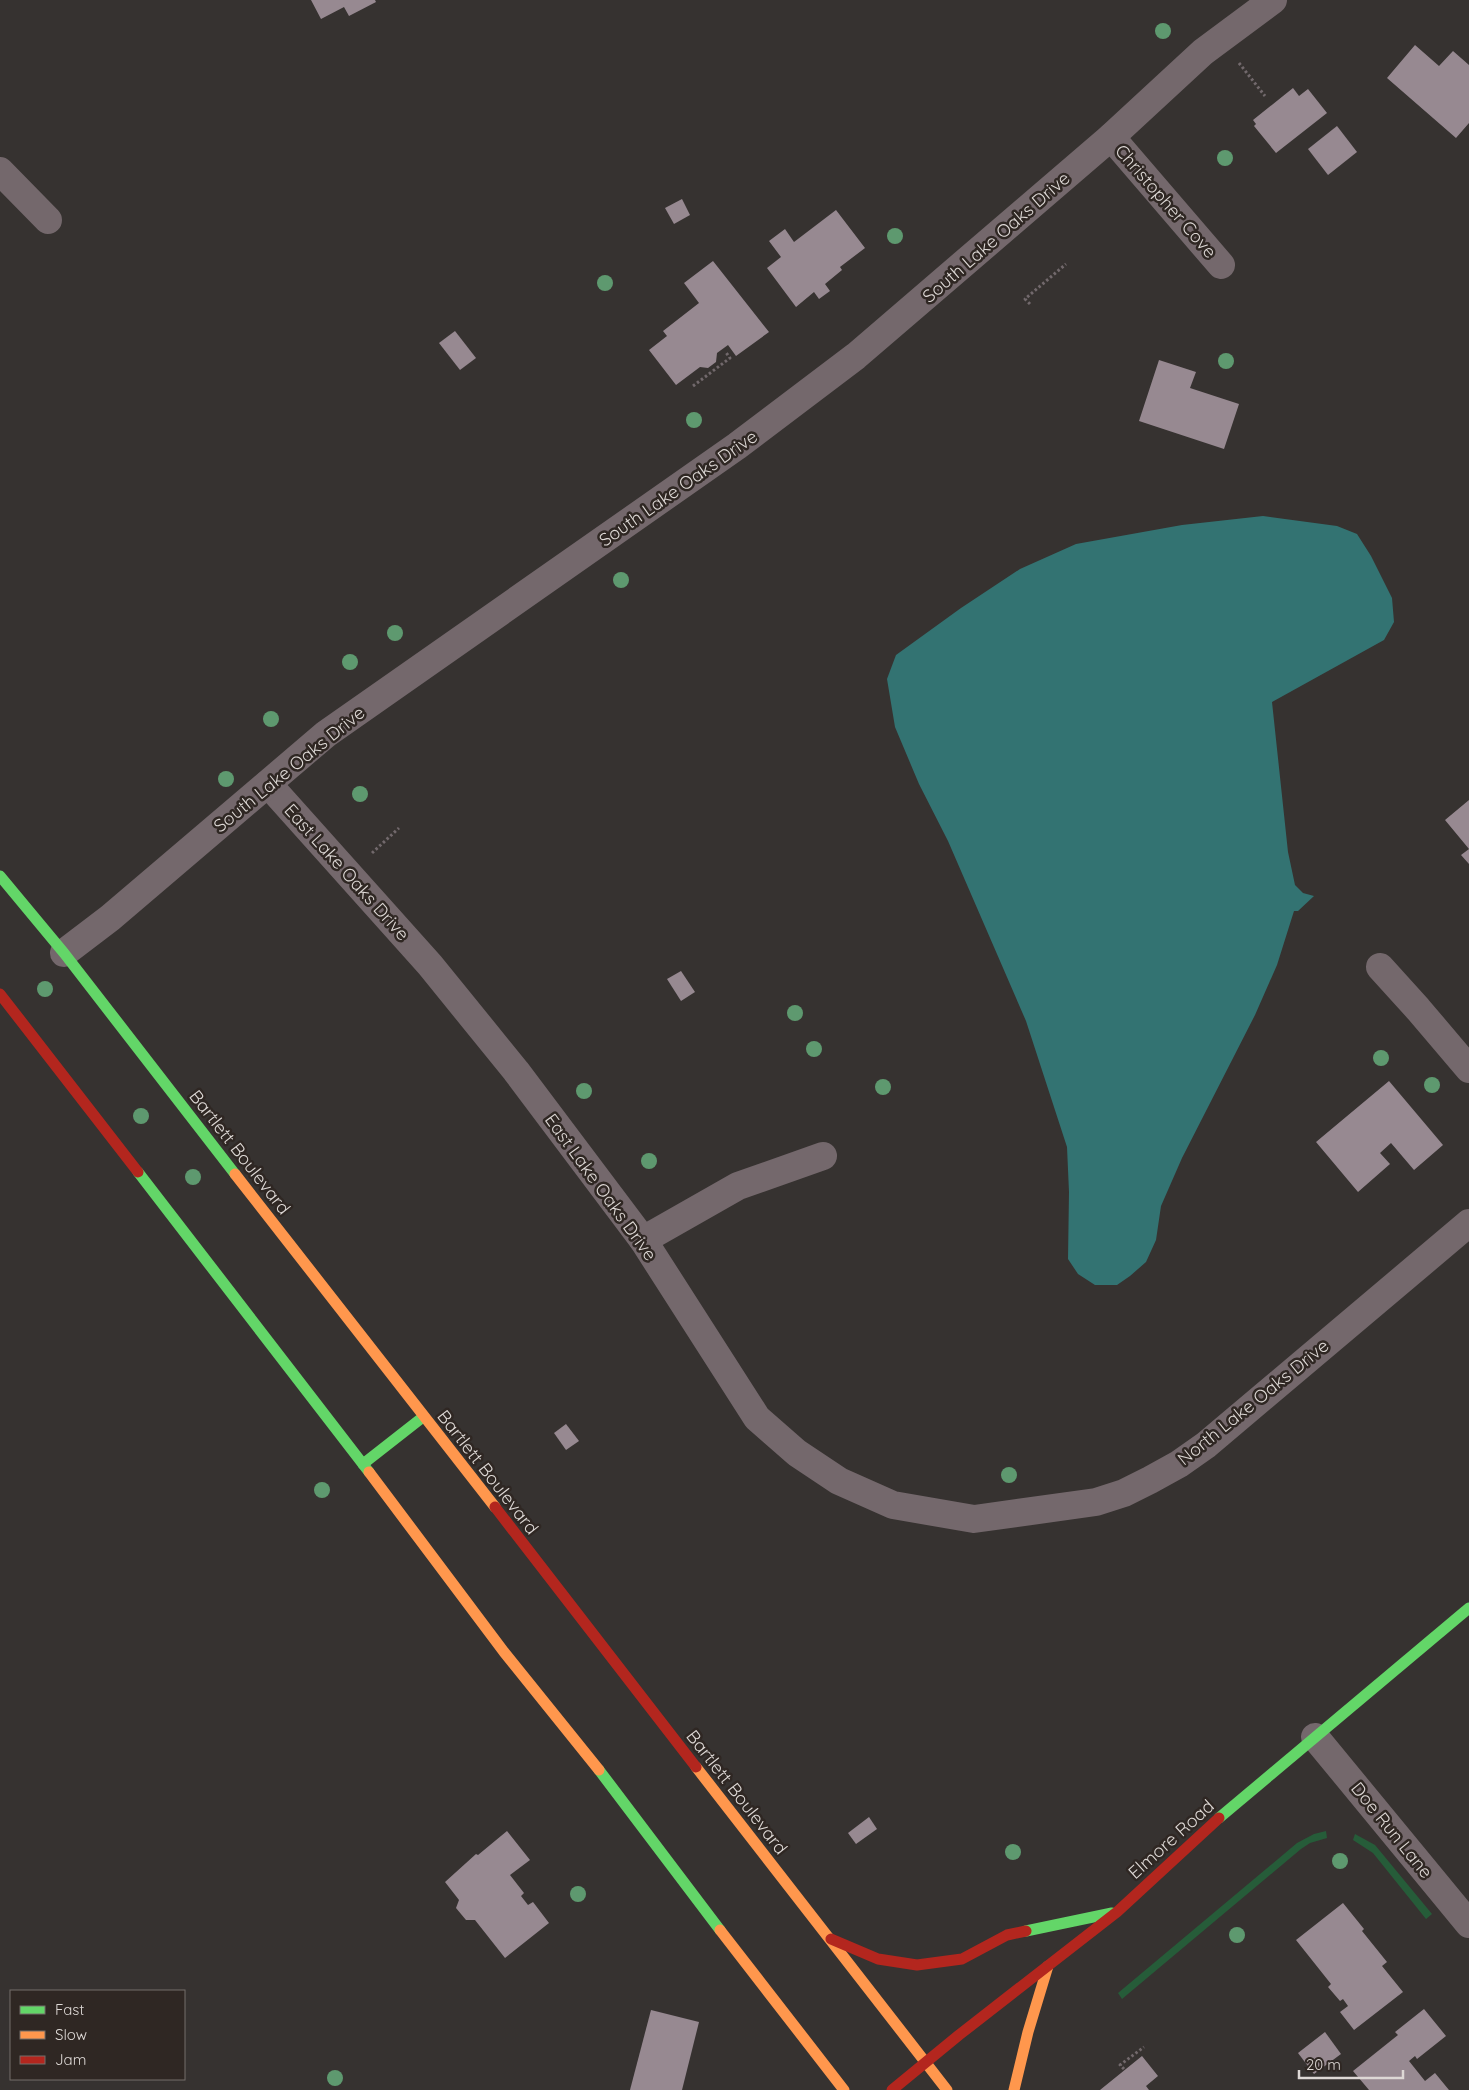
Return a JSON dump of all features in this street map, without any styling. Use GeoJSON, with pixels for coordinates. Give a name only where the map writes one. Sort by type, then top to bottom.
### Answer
{"type":"FeatureCollection","features":[{"type":"Feature","properties":{"kind":"main road","name":"Bartlett Boulevard"},"geometry":{"type":"LineString","coordinates":[[0,876],[64,953],[947,2090]]}},
{"type":"Feature","properties":{"kind":"main road"},"geometry":{"type":"LineString","coordinates":[[0,994],[363,1464],[504,1652],[599,1770],[660,1853],[844,2090]]}},
{"type":"Feature","properties":{"kind":"main road"},"geometry":{"type":"LineString","coordinates":[[363,1464],[423,1417]]}},
{"type":"Feature","properties":{"kind":"main road","name":"Elmore Road"},"geometry":{"type":"LineString","coordinates":[[892,2090],[1118,1912],[1218,1820],[1469,1608]]}},
{"type":"Feature","properties":{"kind":"main road"},"geometry":{"type":"LineString","coordinates":[[827,1937],[878,1959],[917,1965],[962,1959],[1007,1935],[1118,1912]]}},
{"type":"Feature","properties":{"kind":"main road"},"geometry":{"type":"LineString","coordinates":[[1014,2090],[1028,2032],[1048,1966]]}},
{"type":"Feature","properties":{"kind":"street","name":"South Lake Oaks Drive"},"geometry":{"type":"LineString","coordinates":[[64,953],[110,918],[326,734],[791,407],[901,319],[1111,137],[1203,52],[1274,0]]}},
{"type":"Feature","properties":{"kind":"street","name":"Christopher Cove"},"geometry":{"type":"LineString","coordinates":[[1111,137],[1221,265]]}},
{"type":"Feature","properties":{"kind":"street"},"geometry":{"type":"LineString","coordinates":[[0,171],[48,220]]}},
{"type":"Feature","properties":{"kind":"street","name":"East Lake Oaks Drive"},"geometry":{"type":"LineString","coordinates":[[268,784],[430,965],[516,1071],[643,1240],[757,1418],[797,1453],[839,1481],[893,1506],[974,1519]]}},
{"type":"Feature","properties":{"kind":"street"},"geometry":{"type":"LineString","coordinates":[[1380,967],[1418,1008],[1469,1069]]}},
{"type":"Feature","properties":{"kind":"street"},"geometry":{"type":"LineString","coordinates":[[643,1240],[738,1186],[823,1156]]}},
{"type":"Feature","properties":{"kind":"street","name":"North Lake Oaks Drive"},"geometry":{"type":"LineString","coordinates":[[974,1519],[1096,1502],[1124,1493],[1179,1464],[1206,1445],[1469,1224]]}},
{"type":"Feature","properties":{"kind":"street","name":"Doe Run Lane"},"geometry":{"type":"LineString","coordinates":[[1315,1737],[1469,1924]]}},
{"type":"Feature","properties":{"kind":"path"},"geometry":{"type":"LineString","coordinates":[[1236,59],[1265,96]]}},
{"type":"Feature","properties":{"kind":"path"},"geometry":{"type":"LineString","coordinates":[[1030,304],[1026,299],[1066,264]]}},
{"type":"Feature","properties":{"kind":"path"},"geometry":{"type":"LineString","coordinates":[[694,386],[730,358],[725,350]]}},
{"type":"Feature","properties":{"kind":"path"},"geometry":{"type":"LineString","coordinates":[[1124,2069],[1120,2065],[1144,2047]]}},
{"type":"Feature","properties":{"kind":"green space"},"geometry":{"type":"Polygon","coordinates":[[[1326,1831],[1327,1838],[1310,1843],[1301,1849],[1122,1999],[1118,1993],[1297,1843],[1314,1834],[1326,1831]]]}},
{"type":"Feature","properties":{"kind":"green space"},"geometry":{"type":"Polygon","coordinates":[[[1355,1834],[1375,1845],[1432,1914],[1426,1919],[1373,1853],[1353,1840],[1355,1834]]]}},
{"type":"Feature","properties":{"kind":"water"},"geometry":{"type":"Polygon","coordinates":[[[1263,516],[1337,526],[1357,534],[1371,556],[1392,598],[1394,622],[1384,640],[1272,702],[1288,852],[1295,885],[1303,893],[1314,896],[1298,911],[1294,911],[1277,965],[1255,1015],[1182,1158],[1161,1206],[1156,1240],[1146,1262],[1117,1285],[1095,1285],[1078,1274],[1068,1259],[1069,1192],[1067,1147],[1026,1021],[948,841],[919,784],[895,727],[887,679],[896,655],[961,608],[1020,569],[1076,544],[1182,525],[1263,516]]]}},
{"type":"Feature","properties":{"kind":"building"},"geometry":{"type":"Polygon","coordinates":[[[311,0],[375,0],[376,2],[349,16],[344,7],[321,19],[311,0]]]}},
{"type":"Feature","properties":{"kind":"building"},"geometry":{"type":"Polygon","coordinates":[[[1415,45],[1439,66],[1453,51],[1469,65],[1469,123],[1456,138],[1387,78],[1415,45]]]}},
{"type":"Feature","properties":{"kind":"building"},"geometry":{"type":"Polygon","coordinates":[[[1293,88],[1299,96],[1308,89],[1327,113],[1276,153],[1254,126],[1256,124],[1253,120],[1293,88]]]}},
{"type":"Feature","properties":{"kind":"building"},"geometry":{"type":"Polygon","coordinates":[[[1337,126],[1357,152],[1328,175],[1308,149],[1337,126]]]}},
{"type":"Feature","properties":{"kind":"building"},"geometry":{"type":"Polygon","coordinates":[[[682,199],[690,215],[674,224],[665,208],[682,199]]]}},
{"type":"Feature","properties":{"kind":"building"},"geometry":{"type":"Polygon","coordinates":[[[836,210],[865,248],[840,267],[842,270],[825,284],[830,291],[819,299],[814,292],[796,307],[767,268],[781,257],[769,241],[785,229],[794,242],[836,210]]]}},
{"type":"Feature","properties":{"kind":"building"},"geometry":{"type":"Polygon","coordinates":[[[713,261],[769,332],[736,356],[728,345],[717,353],[716,362],[708,368],[700,367],[676,385],[649,350],[667,336],[663,331],[699,303],[684,283],[713,261]]]}},
{"type":"Feature","properties":{"kind":"building"},"geometry":{"type":"Polygon","coordinates":[[[455,331],[476,358],[460,370],[439,343],[455,331]]]}},
{"type":"Feature","properties":{"kind":"building"},"geometry":{"type":"Polygon","coordinates":[[[1159,360],[1196,372],[1190,388],[1239,404],[1224,449],[1139,421],[1159,360]]]}},
{"type":"Feature","properties":{"kind":"building"},"geometry":{"type":"Polygon","coordinates":[[[1469,800],[1469,849],[1445,820],[1469,800]]]}},
{"type":"Feature","properties":{"kind":"building"},"geometry":{"type":"Polygon","coordinates":[[[1469,849],[1469,864],[1461,855],[1469,849]]]}},
{"type":"Feature","properties":{"kind":"building"},"geometry":{"type":"Polygon","coordinates":[[[681,971],[695,992],[681,1001],[667,979],[681,971]]]}},
{"type":"Feature","properties":{"kind":"building"},"geometry":{"type":"Polygon","coordinates":[[[1389,1081],[1443,1145],[1414,1170],[1391,1143],[1380,1153],[1390,1164],[1358,1192],[1316,1142],[1389,1081]]]}},
{"type":"Feature","properties":{"kind":"building"},"geometry":{"type":"Polygon","coordinates":[[[566,1424],[579,1441],[566,1450],[554,1433],[566,1424]]]}},
{"type":"Feature","properties":{"kind":"building"},"geometry":{"type":"Polygon","coordinates":[[[869,1817],[877,1829],[856,1844],[848,1833],[869,1817]]]}},
{"type":"Feature","properties":{"kind":"building"},"geometry":{"type":"Polygon","coordinates":[[[507,1831],[530,1860],[510,1875],[524,1893],[521,1896],[528,1905],[533,1902],[549,1923],[505,1958],[475,1920],[466,1920],[456,1908],[459,1900],[445,1882],[476,1854],[478,1855],[507,1831]]]}},
{"type":"Feature","properties":{"kind":"building"},"geometry":{"type":"Polygon","coordinates":[[[1343,1903],[1364,1929],[1362,1931],[1387,1962],[1382,1966],[1403,1992],[1354,2030],[1340,2012],[1348,2006],[1343,1999],[1340,2001],[1328,1987],[1331,1984],[1296,1940],[1343,1903]]]}},
{"type":"Feature","properties":{"kind":"building"},"geometry":{"type":"Polygon","coordinates":[[[1424,2009],[1446,2036],[1417,2059],[1415,2056],[1409,2061],[1425,2081],[1435,2073],[1449,2090],[1369,2090],[1353,2071],[1398,2035],[1395,2032],[1424,2009]]]}},
{"type":"Feature","properties":{"kind":"building"},"geometry":{"type":"Polygon","coordinates":[[[651,2010],[699,2022],[682,2090],[630,2090],[651,2010]]]}},
{"type":"Feature","properties":{"kind":"building"},"geometry":{"type":"Polygon","coordinates":[[[1325,2032],[1341,2054],[1314,2074],[1298,2053],[1325,2032]]]}},
{"type":"Feature","properties":{"kind":"building"},"geometry":{"type":"Polygon","coordinates":[[[1142,2056],[1158,2076],[1146,2086],[1149,2090],[1100,2090],[1142,2056]]]}},
{"type":"Feature","properties":{"kind":"traffic: fast"},"geometry":{"type":"LineString","coordinates":[[0,876],[64,953],[235,1174]]}},
{"type":"Feature","properties":{"kind":"traffic: fast"},"geometry":{"type":"LineString","coordinates":[[138,1172],[369,1472]]}},
{"type":"Feature","properties":{"kind":"traffic: fast"},"geometry":{"type":"LineString","coordinates":[[363,1464],[423,1417]]}},
{"type":"Feature","properties":{"kind":"traffic: fast"},"geometry":{"type":"LineString","coordinates":[[1219,1818],[1469,1608]]}},
{"type":"Feature","properties":{"kind":"traffic: fast"},"geometry":{"type":"LineString","coordinates":[[599,1770],[720,1930]]}},
{"type":"Feature","properties":{"kind":"traffic: fast"},"geometry":{"type":"LineString","coordinates":[[1026,1931],[1112,1913]]}},
{"type":"Feature","properties":{"kind":"traffic: slow"},"geometry":{"type":"LineString","coordinates":[[235,1174],[495,1507]]}},
{"type":"Feature","properties":{"kind":"traffic: slow"},"geometry":{"type":"LineString","coordinates":[[369,1472],[504,1652],[599,1770]]}},
{"type":"Feature","properties":{"kind":"traffic: slow"},"geometry":{"type":"LineString","coordinates":[[696,1767],[947,2090]]}},
{"type":"Feature","properties":{"kind":"traffic: slow"},"geometry":{"type":"LineString","coordinates":[[720,1930],[844,2090]]}},
{"type":"Feature","properties":{"kind":"traffic: slow"},"geometry":{"type":"LineString","coordinates":[[1014,2090],[1028,2032],[1048,1966]]}},
{"type":"Feature","properties":{"kind":"traffic: jam"},"geometry":{"type":"LineString","coordinates":[[0,994],[138,1172]]}},
{"type":"Feature","properties":{"kind":"traffic: jam"},"geometry":{"type":"LineString","coordinates":[[495,1507],[696,1767]]}},
{"type":"Feature","properties":{"kind":"traffic: jam"},"geometry":{"type":"LineString","coordinates":[[892,2090],[959,2035],[1117,1912],[1219,1818]]}},
{"type":"Feature","properties":{"kind":"traffic: jam"},"geometry":{"type":"LineString","coordinates":[[831,1939],[878,1959],[917,1965],[962,1959],[1007,1935],[1026,1931]]}}]}
